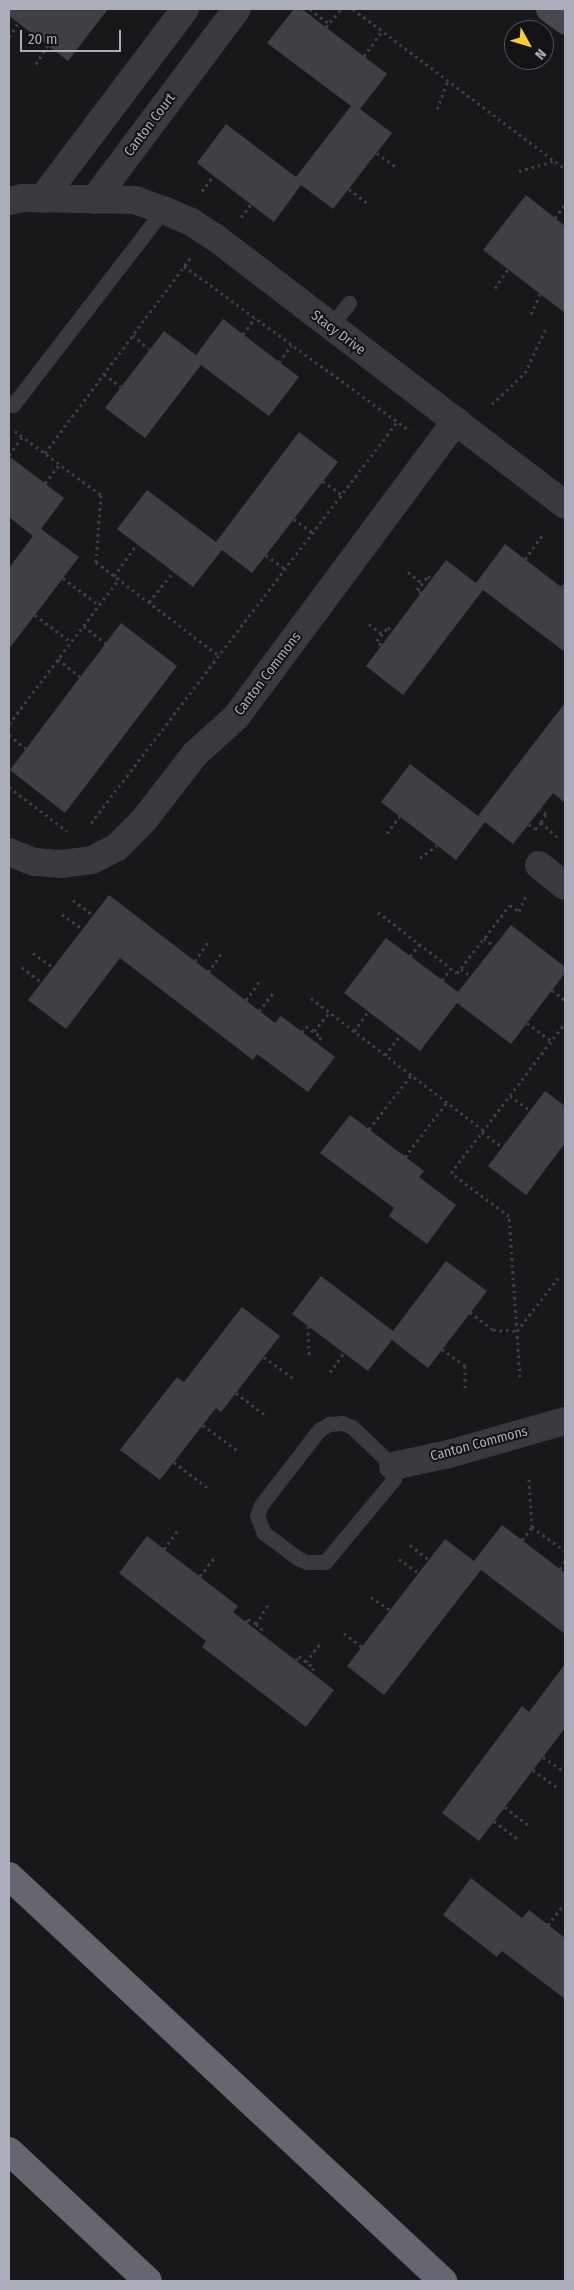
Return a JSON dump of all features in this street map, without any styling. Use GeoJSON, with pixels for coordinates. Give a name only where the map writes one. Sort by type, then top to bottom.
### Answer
{"type":"FeatureCollection","features":[{"type":"Feature","properties":{"kind":"highway"},"geometry":{"type":"LineString","coordinates":[[9,1876],[443,2281]]}},
{"type":"Feature","properties":{"kind":"highway"},"geometry":{"type":"LineString","coordinates":[[9,2151],[148,2281]]}},
{"type":"Feature","properties":{"kind":"main road"},"geometry":{"type":"LineString","coordinates":[[550,9],[565,20]]}},
{"type":"Feature","properties":{"kind":"street"},"geometry":{"type":"LineString","coordinates":[[42,198],[185,9]]}},
{"type":"Feature","properties":{"kind":"street","name":"Canton Court"},"geometry":{"type":"LineString","coordinates":[[94,200],[237,9]]}},
{"type":"Feature","properties":{"kind":"street"},"geometry":{"type":"LineString","coordinates":[[9,201],[22,198],[94,200]]}},
{"type":"Feature","properties":{"kind":"street","name":"Stacy Drive"},"geometry":{"type":"LineString","coordinates":[[94,200],[135,200],[190,222],[216,238],[565,505]]}},
{"type":"Feature","properties":{"kind":"street","name":"Canton Commons"},"geometry":{"type":"LineString","coordinates":[[9,852],[34,862],[61,864],[92,860],[117,847],[144,820],[195,754],[236,717],[456,422]]}},
{"type":"Feature","properties":{"kind":"street"},"geometry":{"type":"LineString","coordinates":[[539,865],[565,886]]}},
{"type":"Feature","properties":{"kind":"street","name":"Canton Commons"},"geometry":{"type":"LineString","coordinates":[[393,1466],[449,1454],[565,1421]]}},
{"type":"Feature","properties":{"kind":"lane"},"geometry":{"type":"LineString","coordinates":[[9,402],[13,406],[163,210]]}},
{"type":"Feature","properties":{"kind":"lane"},"geometry":{"type":"LineString","coordinates":[[330,327],[349,303]]}},
{"type":"Feature","properties":{"kind":"lane"},"geometry":{"type":"LineString","coordinates":[[342,1423],[352,1427],[393,1466],[395,1472],[394,1479],[325,1562],[316,1563],[299,1559],[264,1533],[259,1526],[257,1516],[261,1505],[319,1430],[329,1424],[342,1423]]}},
{"type":"Feature","properties":{"kind":"path"},"geometry":{"type":"LineString","coordinates":[[310,9],[328,25],[341,9]]}},
{"type":"Feature","properties":{"kind":"path"},"geometry":{"type":"LineString","coordinates":[[354,9],[565,169]]}},
{"type":"Feature","properties":{"kind":"path"},"geometry":{"type":"LineString","coordinates":[[9,37],[18,23]]}},
{"type":"Feature","properties":{"kind":"path"},"geometry":{"type":"LineString","coordinates":[[364,56],[382,31]]}},
{"type":"Feature","properties":{"kind":"path"},"geometry":{"type":"LineString","coordinates":[[36,64],[48,46]]}},
{"type":"Feature","properties":{"kind":"path"},"geometry":{"type":"LineString","coordinates":[[437,109],[448,80]]}},
{"type":"Feature","properties":{"kind":"path"},"geometry":{"type":"LineString","coordinates":[[377,153],[395,166]]}},
{"type":"Feature","properties":{"kind":"path"},"geometry":{"type":"LineString","coordinates":[[519,171],[554,161]]}},
{"type":"Feature","properties":{"kind":"path"},"geometry":{"type":"LineString","coordinates":[[202,191],[214,175]]}},
{"type":"Feature","properties":{"kind":"path"},"geometry":{"type":"LineString","coordinates":[[349,189],[367,203]]}},
{"type":"Feature","properties":{"kind":"path"},"geometry":{"type":"LineString","coordinates":[[240,220],[251,204]]}},
{"type":"Feature","properties":{"kind":"path"},"geometry":{"type":"LineString","coordinates":[[555,218],[565,204]]}},
{"type":"Feature","properties":{"kind":"path"},"geometry":{"type":"LineString","coordinates":[[45,453],[194,254]]}},
{"type":"Feature","properties":{"kind":"path"},"geometry":{"type":"LineString","coordinates":[[184,266],[416,436]]}},
{"type":"Feature","properties":{"kind":"path"},"geometry":{"type":"LineString","coordinates":[[495,288],[508,269]]}},
{"type":"Feature","properties":{"kind":"path"},"geometry":{"type":"LineString","coordinates":[[531,314],[540,294]]}},
{"type":"Feature","properties":{"kind":"path"},"geometry":{"type":"LineString","coordinates":[[243,334],[255,318]]}},
{"type":"Feature","properties":{"kind":"path"},"geometry":{"type":"LineString","coordinates":[[492,404],[525,373],[547,326]]}},
{"type":"Feature","properties":{"kind":"path"},"geometry":{"type":"LineString","coordinates":[[133,335],[150,349]]}},
{"type":"Feature","properties":{"kind":"path"},"geometry":{"type":"LineString","coordinates":[[279,362],[292,345]]}},
{"type":"Feature","properties":{"kind":"path"},"geometry":{"type":"LineString","coordinates":[[104,374],[121,387]]}},
{"type":"Feature","properties":{"kind":"path"},"geometry":{"type":"LineString","coordinates":[[90,825],[396,422]]}},
{"type":"Feature","properties":{"kind":"path"},"geometry":{"type":"LineString","coordinates":[[9,426],[101,495],[96,562],[218,655]]}},
{"type":"Feature","properties":{"kind":"path"},"geometry":{"type":"LineString","coordinates":[[9,456],[23,436]]}},
{"type":"Feature","properties":{"kind":"path"},"geometry":{"type":"LineString","coordinates":[[45,483],[60,464]]}},
{"type":"Feature","properties":{"kind":"path"},"geometry":{"type":"LineString","coordinates":[[323,481],[341,494]]}},
{"type":"Feature","properties":{"kind":"path"},"geometry":{"type":"LineString","coordinates":[[294,519],[312,532]]}},
{"type":"Feature","properties":{"kind":"path"},"geometry":{"type":"LineString","coordinates":[[525,559],[542,536]]}},
{"type":"Feature","properties":{"kind":"path"},"geometry":{"type":"LineString","coordinates":[[114,576],[137,544]]}},
{"type":"Feature","properties":{"kind":"path"},"geometry":{"type":"LineString","coordinates":[[266,555],[284,568]]}},
{"type":"Feature","properties":{"kind":"path"},"geometry":{"type":"LineString","coordinates":[[149,602],[173,572]]}},
{"type":"Feature","properties":{"kind":"path"},"geometry":{"type":"LineString","coordinates":[[408,572],[422,583]]}},
{"type":"Feature","properties":{"kind":"path"},"geometry":{"type":"LineString","coordinates":[[421,593],[417,590],[422,583],[428,576],[432,579]]}},
{"type":"Feature","properties":{"kind":"path"},"geometry":{"type":"LineString","coordinates":[[63,578],[99,605]]}},
{"type":"Feature","properties":{"kind":"path"},"geometry":{"type":"LineString","coordinates":[[9,724],[119,579]]}},
{"type":"Feature","properties":{"kind":"path"},"geometry":{"type":"LineString","coordinates":[[562,587],[565,583]]}},
{"type":"Feature","properties":{"kind":"path"},"geometry":{"type":"LineString","coordinates":[[35,615],[71,642]]}},
{"type":"Feature","properties":{"kind":"path"},"geometry":{"type":"LineString","coordinates":[[369,624],[382,634]]}},
{"type":"Feature","properties":{"kind":"path"},"geometry":{"type":"LineString","coordinates":[[84,626],[106,644]]}},
{"type":"Feature","properties":{"kind":"path"},"geometry":{"type":"LineString","coordinates":[[382,645],[377,641],[382,634],[388,627],[392,631]]}},
{"type":"Feature","properties":{"kind":"path"},"geometry":{"type":"LineString","coordinates":[[58,659],[80,677]]}},
{"type":"Feature","properties":{"kind":"path"},"geometry":{"type":"LineString","coordinates":[[9,735],[26,748]]}},
{"type":"Feature","properties":{"kind":"path"},"geometry":{"type":"LineString","coordinates":[[9,787],[71,834]]}},
{"type":"Feature","properties":{"kind":"path"},"geometry":{"type":"LineString","coordinates":[[529,824],[535,829],[541,822],[546,814],[540,810]]}},
{"type":"Feature","properties":{"kind":"path"},"geometry":{"type":"LineString","coordinates":[[387,833],[400,816]]}},
{"type":"Feature","properties":{"kind":"path"},"geometry":{"type":"LineString","coordinates":[[378,912],[458,973],[510,905],[519,911],[539,865],[564,843],[541,822]]}},
{"type":"Feature","properties":{"kind":"path"},"geometry":{"type":"LineString","coordinates":[[420,858],[438,845]]}},
{"type":"Feature","properties":{"kind":"path"},"geometry":{"type":"LineString","coordinates":[[73,900],[93,915]]}},
{"type":"Feature","properties":{"kind":"path"},"geometry":{"type":"LineString","coordinates":[[62,914],[83,929]]}},
{"type":"Feature","properties":{"kind":"path"},"geometry":{"type":"LineString","coordinates":[[484,938],[494,946]]}},
{"type":"Feature","properties":{"kind":"path"},"geometry":{"type":"LineString","coordinates":[[195,961],[208,942]]}},
{"type":"Feature","properties":{"kind":"path"},"geometry":{"type":"LineString","coordinates":[[410,956],[420,944]]}},
{"type":"Feature","properties":{"kind":"path"},"geometry":{"type":"LineString","coordinates":[[33,953],[52,968]]}},
{"type":"Feature","properties":{"kind":"path"},"geometry":{"type":"LineString","coordinates":[[208,972],[222,953]]}},
{"type":"Feature","properties":{"kind":"path"},"geometry":{"type":"LineString","coordinates":[[22,968],[41,982]]}},
{"type":"Feature","properties":{"kind":"path"},"geometry":{"type":"LineString","coordinates":[[442,980],[451,968]]}},
{"type":"Feature","properties":{"kind":"path"},"geometry":{"type":"LineString","coordinates":[[461,969],[471,976]]}},
{"type":"Feature","properties":{"kind":"path"},"geometry":{"type":"LineString","coordinates":[[246,1000],[260,981]]}},
{"type":"Feature","properties":{"kind":"path"},"geometry":{"type":"LineString","coordinates":[[552,990],[565,1000]]}},
{"type":"Feature","properties":{"kind":"path"},"geometry":{"type":"LineString","coordinates":[[260,1011],[274,992]]}},
{"type":"Feature","properties":{"kind":"path"},"geometry":{"type":"LineString","coordinates":[[311,998],[447,1102],[502,1147]]}},
{"type":"Feature","properties":{"kind":"path"},"geometry":{"type":"LineString","coordinates":[[314,1032],[330,1012]]}},
{"type":"Feature","properties":{"kind":"path"},"geometry":{"type":"LineString","coordinates":[[354,1031],[368,1012]]}},
{"type":"Feature","properties":{"kind":"path"},"geometry":{"type":"LineString","coordinates":[[528,1022],[552,1041]]}},
{"type":"Feature","properties":{"kind":"path"},"geometry":{"type":"LineString","coordinates":[[520,1377],[509,1216],[451,1173],[565,1023]]}},
{"type":"Feature","properties":{"kind":"path"},"geometry":{"type":"LineString","coordinates":[[302,1032],[306,1026],[321,1037],[317,1043]]}},
{"type":"Feature","properties":{"kind":"path"},"geometry":{"type":"LineString","coordinates":[[385,1055],[400,1036]]}},
{"type":"Feature","properties":{"kind":"path"},"geometry":{"type":"LineString","coordinates":[[369,1129],[411,1075]]}},
{"type":"Feature","properties":{"kind":"path"},"geometry":{"type":"LineString","coordinates":[[510,1096],[530,1110]]}},
{"type":"Feature","properties":{"kind":"path"},"geometry":{"type":"LineString","coordinates":[[405,1157],[447,1102]]}},
{"type":"Feature","properties":{"kind":"path"},"geometry":{"type":"LineString","coordinates":[[517,1332],[558,1278]]}},
{"type":"Feature","properties":{"kind":"path"},"geometry":{"type":"LineString","coordinates":[[470,1312],[493,1330],[517,1332]]}},
{"type":"Feature","properties":{"kind":"path"},"geometry":{"type":"LineString","coordinates":[[308,1326],[309,1356]]}},
{"type":"Feature","properties":{"kind":"path"},"geometry":{"type":"LineString","coordinates":[[442,1349],[464,1366],[465,1392]]}},
{"type":"Feature","properties":{"kind":"path"},"geometry":{"type":"LineString","coordinates":[[330,1372],[344,1353]]}},
{"type":"Feature","properties":{"kind":"path"},"geometry":{"type":"LineString","coordinates":[[264,1357],[293,1378]]}},
{"type":"Feature","properties":{"kind":"path"},"geometry":{"type":"LineString","coordinates":[[236,1394],[265,1415]]}},
{"type":"Feature","properties":{"kind":"path"},"geometry":{"type":"LineString","coordinates":[[203,1424],[238,1451]]}},
{"type":"Feature","properties":{"kind":"path"},"geometry":{"type":"LineString","coordinates":[[174,1462],[209,1489]]}},
{"type":"Feature","properties":{"kind":"path"},"geometry":{"type":"LineString","coordinates":[[522,1540],[532,1527],[529,1479]]}},
{"type":"Feature","properties":{"kind":"path"},"geometry":{"type":"LineString","coordinates":[[532,1527],[565,1551]]}},
{"type":"Feature","properties":{"kind":"path"},"geometry":{"type":"LineString","coordinates":[[164,1549],[178,1530]]}},
{"type":"Feature","properties":{"kind":"path"},"geometry":{"type":"LineString","coordinates":[[410,1545],[429,1560]]}},
{"type":"Feature","properties":{"kind":"path"},"geometry":{"type":"LineString","coordinates":[[200,1576],[214,1558]]}},
{"type":"Feature","properties":{"kind":"path"},"geometry":{"type":"LineString","coordinates":[[399,1559],[419,1573]]}},
{"type":"Feature","properties":{"kind":"path"},"geometry":{"type":"LineString","coordinates":[[560,1568],[565,1562]]}},
{"type":"Feature","properties":{"kind":"path"},"geometry":{"type":"LineString","coordinates":[[371,1597],[390,1610]]}},
{"type":"Feature","properties":{"kind":"path"},"geometry":{"type":"LineString","coordinates":[[256,1624],[270,1602]]}},
{"type":"Feature","properties":{"kind":"path"},"geometry":{"type":"LineString","coordinates":[[246,1622],[248,1618],[262,1628],[259,1632]]}},
{"type":"Feature","properties":{"kind":"path"},"geometry":{"type":"LineString","coordinates":[[344,1633],[362,1647]]}},
{"type":"Feature","properties":{"kind":"path"},"geometry":{"type":"LineString","coordinates":[[306,1662],[321,1642]]}},
{"type":"Feature","properties":{"kind":"path"},"geometry":{"type":"LineString","coordinates":[[296,1660],[299,1656],[314,1668],[311,1672]]}},
{"type":"Feature","properties":{"kind":"path"},"geometry":{"type":"LineString","coordinates":[[543,1757],[565,1772]]}},
{"type":"Feature","properties":{"kind":"path"},"geometry":{"type":"LineString","coordinates":[[533,1770],[558,1788]]}},
{"type":"Feature","properties":{"kind":"path"},"geometry":{"type":"LineString","coordinates":[[505,1807],[529,1826]]}},
{"type":"Feature","properties":{"kind":"path"},"geometry":{"type":"LineString","coordinates":[[494,1821],[519,1840]]}},
{"type":"Feature","properties":{"kind":"path"},"geometry":{"type":"LineString","coordinates":[[548,1925],[563,1905]]}},
{"type":"Feature","properties":{"kind":"building"},"geometry":{"type":"Polygon","coordinates":[[[9,9],[108,9],[68,61],[9,16],[9,9]]]}},
{"type":"Feature","properties":{"kind":"building"},"geometry":{"type":"Polygon","coordinates":[[[294,9],[302,9],[387,74],[360,109],[392,133],[333,209],[301,185],[274,222],[197,163],[226,124],[296,177],[351,106],[267,43],[294,9]]]}},
{"type":"Feature","properties":{"kind":"building"},"geometry":{"type":"Polygon","coordinates":[[[526,195],[565,226],[565,313],[483,250],[526,195]]]}},
{"type":"Feature","properties":{"kind":"building"},"geometry":{"type":"Polygon","coordinates":[[[223,319],[299,377],[269,416],[201,365],[145,438],[105,408],[164,331],[196,355],[223,319]]]}},
{"type":"Feature","properties":{"kind":"building"},"geometry":{"type":"Polygon","coordinates":[[[299,432],[338,462],[252,573],[222,550],[193,587],[117,529],[147,490],[216,542],[299,432]]]}},
{"type":"Feature","properties":{"kind":"building"},"geometry":{"type":"Polygon","coordinates":[[[9,456],[64,498],[41,529],[79,557],[9,649],[9,568],[33,536],[9,517],[9,456]]]}},
{"type":"Feature","properties":{"kind":"building"},"geometry":{"type":"Polygon","coordinates":[[[505,544],[565,590],[565,652],[483,590],[403,695],[366,666],[446,560],[476,583],[505,544]]]}},
{"type":"Feature","properties":{"kind":"building"},"geometry":{"type":"Polygon","coordinates":[[[121,623],[177,666],[65,813],[10,770],[121,623]]]}},
{"type":"Feature","properties":{"kind":"building"},"geometry":{"type":"Polygon","coordinates":[[[565,703],[565,803],[553,793],[513,844],[485,822],[456,860],[381,802],[410,764],[478,816],[565,703]]]}},
{"type":"Feature","properties":{"kind":"building"},"geometry":{"type":"Polygon","coordinates":[[[109,895],[275,1023],[281,1016],[335,1057],[308,1092],[257,1054],[253,1060],[120,958],[66,1029],[28,1000],[109,895]]]}},
{"type":"Feature","properties":{"kind":"building"},"geometry":{"type":"Polygon","coordinates":[[[511,925],[565,967],[565,973],[511,1044],[457,1003],[420,1051],[344,993],[386,938],[458,992],[511,925]]]}},
{"type":"Feature","properties":{"kind":"building"},"geometry":{"type":"Polygon","coordinates":[[[545,1091],[565,1106],[565,1143],[526,1195],[488,1166],[545,1091]]]}},
{"type":"Feature","properties":{"kind":"building"},"geometry":{"type":"Polygon","coordinates":[[[350,1115],[424,1171],[419,1177],[456,1205],[427,1244],[389,1216],[394,1208],[320,1153],[350,1115]]]}},
{"type":"Feature","properties":{"kind":"building"},"geometry":{"type":"Polygon","coordinates":[[[446,1261],[487,1291],[428,1368],[392,1340],[368,1371],[292,1314],[321,1276],[393,1331],[446,1261]]]}},
{"type":"Feature","properties":{"kind":"building"},"geometry":{"type":"Polygon","coordinates":[[[242,1307],[280,1336],[221,1412],[216,1408],[160,1480],[120,1450],[177,1377],[184,1382],[242,1307]]]}},
{"type":"Feature","properties":{"kind":"building"},"geometry":{"type":"Polygon","coordinates":[[[502,1525],[565,1573],[565,1634],[481,1570],[384,1695],[347,1666],[445,1539],[474,1561],[502,1525]]]}},
{"type":"Feature","properties":{"kind":"building"},"geometry":{"type":"Polygon","coordinates":[[[147,1536],[238,1606],[233,1612],[334,1690],[306,1727],[202,1647],[206,1641],[119,1573],[147,1536]]]}},
{"type":"Feature","properties":{"kind":"building"},"geometry":{"type":"Polygon","coordinates":[[[565,1664],[565,1728],[479,1841],[442,1813],[522,1706],[529,1712],[565,1664]]]}},
{"type":"Feature","properties":{"kind":"building"},"geometry":{"type":"Polygon","coordinates":[[[471,1878],[522,1918],[529,1910],[565,1938],[565,1999],[502,1951],[497,1957],[443,1915],[471,1878]]]}}]}
